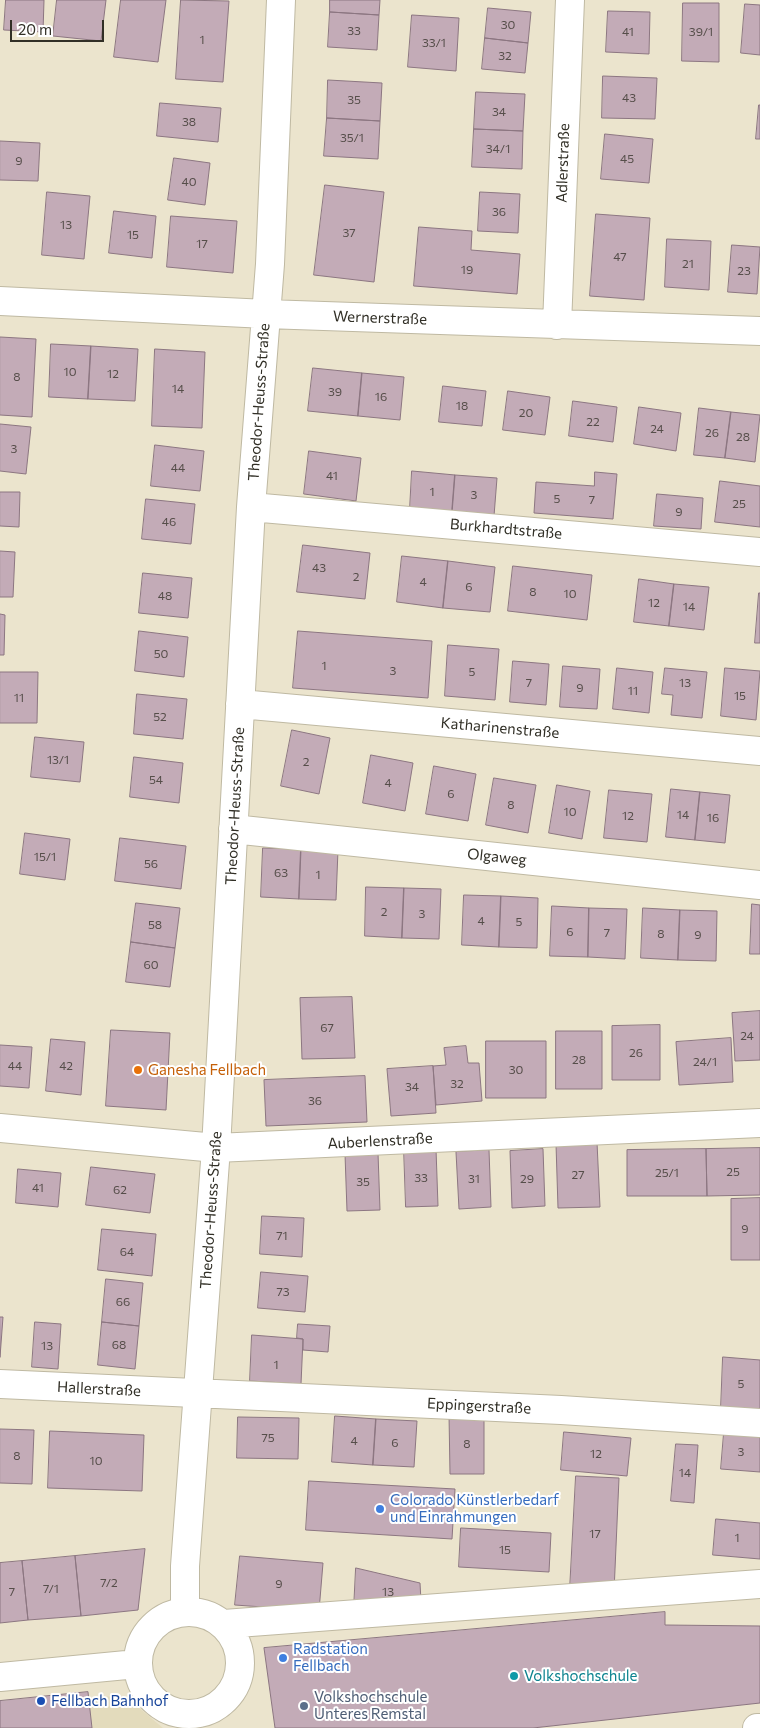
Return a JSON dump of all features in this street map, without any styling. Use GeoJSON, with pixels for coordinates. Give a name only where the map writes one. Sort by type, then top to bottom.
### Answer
{"type":"FeatureCollection","features":[{"type":"Feature","properties":{"kind":"street","name":"Theodor-Heuss-Straße"},"geometry":{"type":"LineString","coordinates":[[185,1611],[184,1566],[216,1148],[251,507],[266,314],[281,0]]}},
{"type":"Feature","properties":{"kind":"street","name":"Adlerstraße"},"geometry":{"type":"LineString","coordinates":[[557,325],[570,0]]}},
{"type":"Feature","properties":{"kind":"street","name":"Wernerstraße"},"geometry":{"type":"LineString","coordinates":[[0,301],[266,314],[760,331]]}},
{"type":"Feature","properties":{"kind":"street","name":"Burkhardtstraße"},"geometry":{"type":"LineString","coordinates":[[251,507],[760,552]]}},
{"type":"Feature","properties":{"kind":"street","name":"Katharinenstraße"},"geometry":{"type":"LineString","coordinates":[[240,704],[760,751]]}},
{"type":"Feature","properties":{"kind":"street","name":"Olgaweg"},"geometry":{"type":"LineString","coordinates":[[233,829],[760,885]]}},
{"type":"Feature","properties":{"kind":"street","name":"Auberlenstraße"},"geometry":{"type":"LineString","coordinates":[[0,1128],[216,1148],[760,1123]]}},
{"type":"Feature","properties":{"kind":"street","name":"Hallerstraße"},"geometry":{"type":"LineString","coordinates":[[0,1384],[197,1394]]}},
{"type":"Feature","properties":{"kind":"street","name":"Eppingerstraße"},"geometry":{"type":"LineString","coordinates":[[197,1394],[561,1410],[760,1423]]}},
{"type":"Feature","properties":{"kind":"street"},"geometry":{"type":"LineString","coordinates":[[224,1624],[760,1584]]}},
{"type":"Feature","properties":{"kind":"street"},"geometry":{"type":"LineString","coordinates":[[185,1611],[211,1616],[224,1624],[234,1638],[240,1654],[241,1671],[235,1687],[225,1701],[186,1721],[161,1706],[148,1694],[140,1680],[137,1664],[141,1645],[150,1629],[164,1618],[185,1611]]}},
{"type":"Feature","properties":{"kind":"street"},"geometry":{"type":"LineString","coordinates":[[0,1677],[137,1664]]}},
{"type":"Feature","properties":{"kind":"shaded area"},"geometry":{"type":"Polygon","coordinates":[[[125,1696],[163,1728],[0,1728],[0,1706],[93,1697],[125,1696]]]}},
{"type":"Feature","properties":{"kind":"building"},"geometry":{"type":"Polygon","coordinates":[[[6,0],[44,0],[43,32],[4,30],[6,0]]]}},
{"type":"Feature","properties":{"kind":"building"},"geometry":{"type":"Polygon","coordinates":[[[57,0],[106,0],[101,41],[53,36],[57,0]]]}},
{"type":"Feature","properties":{"kind":"building"},"geometry":{"type":"Polygon","coordinates":[[[121,0],[166,0],[158,62],[114,57],[121,0]]]}},
{"type":"Feature","properties":{"kind":"building"},"geometry":{"type":"Polygon","coordinates":[[[181,0],[229,1],[223,82],[176,79],[181,0]]]}},
{"type":"Feature","properties":{"kind":"building"},"geometry":{"type":"Polygon","coordinates":[[[330,0],[380,0],[379,15],[330,12],[330,0]]]}},
{"type":"Feature","properties":{"kind":"building"},"geometry":{"type":"Polygon","coordinates":[[[683,3],[719,3],[719,62],[682,61],[683,3]]]}},
{"type":"Feature","properties":{"kind":"building"},"geometry":{"type":"Polygon","coordinates":[[[745,4],[760,5],[760,55],[741,53],[745,4]]]}},
{"type":"Feature","properties":{"kind":"building"},"geometry":{"type":"Polygon","coordinates":[[[488,8],[531,12],[528,43],[485,38],[488,8]]]}},
{"type":"Feature","properties":{"kind":"building"},"geometry":{"type":"Polygon","coordinates":[[[608,11],[650,12],[649,54],[606,52],[608,11]]]}},
{"type":"Feature","properties":{"kind":"building"},"geometry":{"type":"Polygon","coordinates":[[[330,12],[379,15],[377,50],[328,47],[330,12]]]}},
{"type":"Feature","properties":{"kind":"building"},"geometry":{"type":"Polygon","coordinates":[[[412,15],[459,18],[456,71],[408,67],[412,15]]]}},
{"type":"Feature","properties":{"kind":"building"},"geometry":{"type":"Polygon","coordinates":[[[485,38],[528,43],[525,73],[482,69],[485,38]]]}},
{"type":"Feature","properties":{"kind":"building"},"geometry":{"type":"Polygon","coordinates":[[[603,76],[657,78],[655,119],[602,118],[603,76]]]}},
{"type":"Feature","properties":{"kind":"building"},"geometry":{"type":"Polygon","coordinates":[[[328,80],[382,83],[380,121],[327,118],[328,80]]]}},
{"type":"Feature","properties":{"kind":"building"},"geometry":{"type":"Polygon","coordinates":[[[476,92],[525,94],[523,131],[474,129],[476,92]]]}},
{"type":"Feature","properties":{"kind":"building"},"geometry":{"type":"Polygon","coordinates":[[[160,103],[221,108],[218,142],[157,136],[160,103]]]}},
{"type":"Feature","properties":{"kind":"building"},"geometry":{"type":"Polygon","coordinates":[[[759,105],[760,139],[756,139],[759,105]]]}},
{"type":"Feature","properties":{"kind":"building"},"geometry":{"type":"Polygon","coordinates":[[[327,118],[380,121],[378,159],[324,156],[327,118]]]}},
{"type":"Feature","properties":{"kind":"building"},"geometry":{"type":"Polygon","coordinates":[[[474,129],[523,131],[522,169],[472,167],[474,129]]]}},
{"type":"Feature","properties":{"kind":"building"},"geometry":{"type":"Polygon","coordinates":[[[605,134],[653,139],[649,183],[601,179],[605,134]]]}},
{"type":"Feature","properties":{"kind":"building"},"geometry":{"type":"Polygon","coordinates":[[[0,141],[40,143],[38,181],[0,180],[0,141]]]}},
{"type":"Feature","properties":{"kind":"building"},"geometry":{"type":"Polygon","coordinates":[[[174,158],[210,163],[205,205],[168,200],[174,158]]]}},
{"type":"Feature","properties":{"kind":"building"},"geometry":{"type":"Polygon","coordinates":[[[325,185],[384,192],[374,282],[314,275],[325,185]]]}},
{"type":"Feature","properties":{"kind":"building"},"geometry":{"type":"Polygon","coordinates":[[[47,192],[90,196],[84,259],[42,255],[47,192]]]}},
{"type":"Feature","properties":{"kind":"building"},"geometry":{"type":"Polygon","coordinates":[[[480,192],[520,194],[518,233],[478,231],[480,192]]]}},
{"type":"Feature","properties":{"kind":"building"},"geometry":{"type":"Polygon","coordinates":[[[114,211],[156,216],[152,258],[109,253],[114,211]]]}},
{"type":"Feature","properties":{"kind":"building"},"geometry":{"type":"Polygon","coordinates":[[[596,214],[650,218],[644,300],[590,296],[596,214]]]}},
{"type":"Feature","properties":{"kind":"building"},"geometry":{"type":"Polygon","coordinates":[[[171,216],[237,221],[233,273],[167,267],[171,216]]]}},
{"type":"Feature","properties":{"kind":"building"},"geometry":{"type":"Polygon","coordinates":[[[419,227],[472,231],[471,250],[520,254],[517,294],[414,286],[419,227]]]}},
{"type":"Feature","properties":{"kind":"building"},"geometry":{"type":"Polygon","coordinates":[[[667,239],[711,241],[709,290],[665,287],[667,239]]]}},
{"type":"Feature","properties":{"kind":"building"},"geometry":{"type":"Polygon","coordinates":[[[732,245],[760,247],[757,294],[728,292],[732,245]]]}},
{"type":"Feature","properties":{"kind":"building"},"geometry":{"type":"Polygon","coordinates":[[[0,337],[36,339],[32,417],[0,415],[0,337]]]}},
{"type":"Feature","properties":{"kind":"building"},"geometry":{"type":"Polygon","coordinates":[[[51,344],[91,346],[88,399],[49,397],[51,344]]]}},
{"type":"Feature","properties":{"kind":"building"},"geometry":{"type":"Polygon","coordinates":[[[91,346],[138,349],[135,401],[88,399],[91,346]]]}},
{"type":"Feature","properties":{"kind":"building"},"geometry":{"type":"Polygon","coordinates":[[[155,349],[205,352],[202,428],[152,426],[155,349]]]}},
{"type":"Feature","properties":{"kind":"building"},"geometry":{"type":"Polygon","coordinates":[[[313,368],[362,373],[358,416],[308,411],[313,368]]]}},
{"type":"Feature","properties":{"kind":"building"},"geometry":{"type":"Polygon","coordinates":[[[362,373],[404,377],[400,420],[358,416],[362,373]]]}},
{"type":"Feature","properties":{"kind":"building"},"geometry":{"type":"Polygon","coordinates":[[[443,386],[486,391],[482,426],[439,422],[443,386]]]}},
{"type":"Feature","properties":{"kind":"building"},"geometry":{"type":"Polygon","coordinates":[[[508,391],[550,397],[545,435],[503,430],[508,391]]]}},
{"type":"Feature","properties":{"kind":"building"},"geometry":{"type":"Polygon","coordinates":[[[573,401],[617,407],[613,442],[569,436],[573,401]]]}},
{"type":"Feature","properties":{"kind":"building"},"geometry":{"type":"Polygon","coordinates":[[[639,407],[681,413],[676,451],[634,444],[639,407]]]}},
{"type":"Feature","properties":{"kind":"building"},"geometry":{"type":"Polygon","coordinates":[[[699,408],[731,412],[725,458],[694,455],[699,408]]]}},
{"type":"Feature","properties":{"kind":"building"},"geometry":{"type":"Polygon","coordinates":[[[731,412],[760,415],[755,462],[725,458],[731,412]]]}},
{"type":"Feature","properties":{"kind":"building"},"geometry":{"type":"Polygon","coordinates":[[[0,424],[31,427],[26,474],[0,471],[0,424]]]}},
{"type":"Feature","properties":{"kind":"building"},"geometry":{"type":"Polygon","coordinates":[[[155,445],[204,451],[200,491],[151,486],[155,445]]]}},
{"type":"Feature","properties":{"kind":"building"},"geometry":{"type":"Polygon","coordinates":[[[309,451],[361,458],[356,501],[304,494],[309,451]]]}},
{"type":"Feature","properties":{"kind":"building"},"geometry":{"type":"Polygon","coordinates":[[[412,471],[455,475],[452,513],[410,509],[412,471]]]}},
{"type":"Feature","properties":{"kind":"building"},"geometry":{"type":"Polygon","coordinates":[[[595,472],[617,474],[613,519],[534,513],[536,482],[594,486],[595,472]]]}},
{"type":"Feature","properties":{"kind":"building"},"geometry":{"type":"Polygon","coordinates":[[[455,475],[497,478],[494,516],[452,513],[455,475]]]}},
{"type":"Feature","properties":{"kind":"building"},"geometry":{"type":"Polygon","coordinates":[[[720,481],[760,486],[760,527],[715,522],[720,481]]]}},
{"type":"Feature","properties":{"kind":"building"},"geometry":{"type":"Polygon","coordinates":[[[0,492],[20,492],[19,527],[0,526],[0,492]]]}},
{"type":"Feature","properties":{"kind":"building"},"geometry":{"type":"Polygon","coordinates":[[[657,494],[703,498],[701,529],[654,526],[657,494]]]}},
{"type":"Feature","properties":{"kind":"building"},"geometry":{"type":"Polygon","coordinates":[[[146,499],[195,504],[191,544],[142,539],[146,499]]]}},
{"type":"Feature","properties":{"kind":"building"},"geometry":{"type":"Polygon","coordinates":[[[303,545],[370,553],[365,599],[297,592],[303,545]]]}},
{"type":"Feature","properties":{"kind":"building"},"geometry":{"type":"Polygon","coordinates":[[[0,551],[15,552],[13,597],[0,597],[0,551]]]}},
{"type":"Feature","properties":{"kind":"building"},"geometry":{"type":"Polygon","coordinates":[[[402,556],[448,561],[443,608],[397,602],[402,556]]]}},
{"type":"Feature","properties":{"kind":"building"},"geometry":{"type":"Polygon","coordinates":[[[448,561],[495,567],[490,612],[443,608],[448,561]]]}},
{"type":"Feature","properties":{"kind":"building"},"geometry":{"type":"Polygon","coordinates":[[[513,566],[592,575],[587,620],[508,611],[513,566]]]}},
{"type":"Feature","properties":{"kind":"building"},"geometry":{"type":"Polygon","coordinates":[[[143,573],[192,578],[188,618],[139,613],[143,573]]]}},
{"type":"Feature","properties":{"kind":"building"},"geometry":{"type":"Polygon","coordinates":[[[639,579],[674,584],[669,626],[634,622],[639,579]]]}},
{"type":"Feature","properties":{"kind":"building"},"geometry":{"type":"Polygon","coordinates":[[[674,584],[709,587],[704,630],[669,626],[674,584]]]}},
{"type":"Feature","properties":{"kind":"building"},"geometry":{"type":"Polygon","coordinates":[[[759,593],[760,643],[755,643],[759,593]]]}},
{"type":"Feature","properties":{"kind":"building"},"geometry":{"type":"Polygon","coordinates":[[[0,614],[5,615],[4,655],[0,655],[0,614]]]}},
{"type":"Feature","properties":{"kind":"building"},"geometry":{"type":"Polygon","coordinates":[[[139,631],[188,637],[184,677],[135,671],[139,631]]]}},
{"type":"Feature","properties":{"kind":"building"},"geometry":{"type":"Polygon","coordinates":[[[298,631],[432,641],[428,698],[293,688],[298,631]]]}},
{"type":"Feature","properties":{"kind":"building"},"geometry":{"type":"Polygon","coordinates":[[[448,645],[499,649],[495,700],[445,696],[448,645]]]}},
{"type":"Feature","properties":{"kind":"building"},"geometry":{"type":"Polygon","coordinates":[[[513,661],[549,664],[546,705],[510,702],[513,661]]]}},
{"type":"Feature","properties":{"kind":"building"},"geometry":{"type":"Polygon","coordinates":[[[563,666],[600,669],[597,709],[560,707],[563,666]]]}},
{"type":"Feature","properties":{"kind":"building"},"geometry":{"type":"Polygon","coordinates":[[[617,668],[653,672],[649,713],[613,709],[617,668]]]}},
{"type":"Feature","properties":{"kind":"building"},"geometry":{"type":"Polygon","coordinates":[[[665,668],[707,672],[702,718],[671,715],[673,695],[662,694],[665,668]]]}},
{"type":"Feature","properties":{"kind":"building"},"geometry":{"type":"Polygon","coordinates":[[[725,668],[760,671],[756,720],[721,716],[725,668]]]}},
{"type":"Feature","properties":{"kind":"building"},"geometry":{"type":"Polygon","coordinates":[[[0,672],[38,672],[37,723],[0,723],[0,672]]]}},
{"type":"Feature","properties":{"kind":"building"},"geometry":{"type":"Polygon","coordinates":[[[137,694],[187,699],[183,739],[134,734],[137,694]]]}},
{"type":"Feature","properties":{"kind":"building"},"geometry":{"type":"Polygon","coordinates":[[[292,730],[330,738],[319,794],[281,786],[292,730]]]}},
{"type":"Feature","properties":{"kind":"building"},"geometry":{"type":"Polygon","coordinates":[[[35,737],[84,742],[80,782],[31,777],[35,737]]]}},
{"type":"Feature","properties":{"kind":"building"},"geometry":{"type":"Polygon","coordinates":[[[371,755],[413,763],[405,811],[363,803],[371,755]]]}},
{"type":"Feature","properties":{"kind":"building"},"geometry":{"type":"Polygon","coordinates":[[[134,757],[183,763],[179,803],[130,797],[134,757]]]}},
{"type":"Feature","properties":{"kind":"building"},"geometry":{"type":"Polygon","coordinates":[[[434,766],[476,774],[468,821],[426,814],[434,766]]]}},
{"type":"Feature","properties":{"kind":"building"},"geometry":{"type":"Polygon","coordinates":[[[494,778],[536,785],[528,833],[486,825],[494,778]]]}},
{"type":"Feature","properties":{"kind":"building"},"geometry":{"type":"Polygon","coordinates":[[[557,785],[590,791],[582,839],[549,833],[557,785]]]}},
{"type":"Feature","properties":{"kind":"building"},"geometry":{"type":"Polygon","coordinates":[[[671,789],[700,792],[695,840],[666,837],[671,789]]]}},
{"type":"Feature","properties":{"kind":"building"},"geometry":{"type":"Polygon","coordinates":[[[609,790],[652,794],[647,842],[604,838],[609,790]]]}},
{"type":"Feature","properties":{"kind":"building"},"geometry":{"type":"Polygon","coordinates":[[[700,792],[730,795],[725,843],[695,840],[700,792]]]}},
{"type":"Feature","properties":{"kind":"building"},"geometry":{"type":"Polygon","coordinates":[[[25,833],[70,839],[65,880],[20,874],[25,833]]]}},
{"type":"Feature","properties":{"kind":"building"},"geometry":{"type":"Polygon","coordinates":[[[120,838],[186,846],[181,889],[115,881],[120,838]]]}},
{"type":"Feature","properties":{"kind":"building"},"geometry":{"type":"Polygon","coordinates":[[[263,848],[301,849],[299,899],[261,897],[263,848]]]}},
{"type":"Feature","properties":{"kind":"building"},"geometry":{"type":"Polygon","coordinates":[[[301,849],[338,850],[336,900],[299,899],[301,849]]]}},
{"type":"Feature","properties":{"kind":"building"},"geometry":{"type":"Polygon","coordinates":[[[366,887],[404,888],[402,938],[365,936],[366,887]]]}},
{"type":"Feature","properties":{"kind":"building"},"geometry":{"type":"Polygon","coordinates":[[[404,888],[441,889],[439,939],[402,938],[404,888]]]}},
{"type":"Feature","properties":{"kind":"building"},"geometry":{"type":"Polygon","coordinates":[[[464,895],[501,896],[499,947],[462,945],[464,895]]]}},
{"type":"Feature","properties":{"kind":"building"},"geometry":{"type":"Polygon","coordinates":[[[501,896],[538,898],[537,948],[499,947],[501,896]]]}},
{"type":"Feature","properties":{"kind":"building"},"geometry":{"type":"Polygon","coordinates":[[[136,903],[180,908],[175,948],[131,942],[136,903]]]}},
{"type":"Feature","properties":{"kind":"building"},"geometry":{"type":"Polygon","coordinates":[[[752,904],[760,905],[760,954],[750,954],[752,904]]]}},
{"type":"Feature","properties":{"kind":"building"},"geometry":{"type":"Polygon","coordinates":[[[552,906],[589,908],[588,957],[550,956],[552,906]]]}},
{"type":"Feature","properties":{"kind":"building"},"geometry":{"type":"Polygon","coordinates":[[[589,908],[627,909],[625,959],[588,957],[589,908]]]}},
{"type":"Feature","properties":{"kind":"building"},"geometry":{"type":"Polygon","coordinates":[[[643,908],[680,910],[678,960],[641,958],[643,908]]]}},
{"type":"Feature","properties":{"kind":"building"},"geometry":{"type":"Polygon","coordinates":[[[680,910],[717,911],[716,961],[678,960],[680,910]]]}},
{"type":"Feature","properties":{"kind":"building"},"geometry":{"type":"Polygon","coordinates":[[[131,942],[175,948],[170,987],[126,982],[131,942]]]}},
{"type":"Feature","properties":{"kind":"building"},"geometry":{"type":"Polygon","coordinates":[[[352,997],[355,1058],[302,1059],[300,998],[352,997]]]}},
{"type":"Feature","properties":{"kind":"building"},"geometry":{"type":"Polygon","coordinates":[[[760,1011],[760,1060],[735,1061],[732,1013],[760,1011]]]}},
{"type":"Feature","properties":{"kind":"building"},"geometry":{"type":"Polygon","coordinates":[[[660,1025],[660,1080],[612,1080],[612,1026],[660,1025]]]}},
{"type":"Feature","properties":{"kind":"building","name":"Ganesha Fellbach"},"geometry":{"type":"Polygon","coordinates":[[[111,1030],[170,1033],[166,1110],[106,1106],[111,1030]]]}},
{"type":"Feature","properties":{"kind":"building"},"geometry":{"type":"Polygon","coordinates":[[[556,1031],[602,1031],[602,1089],[556,1089],[556,1031]]]}},
{"type":"Feature","properties":{"kind":"building"},"geometry":{"type":"Polygon","coordinates":[[[731,1038],[733,1082],[679,1085],[676,1042],[731,1038]]]}},
{"type":"Feature","properties":{"kind":"building"},"geometry":{"type":"Polygon","coordinates":[[[51,1039],[85,1042],[81,1095],[46,1091],[51,1039]]]}},
{"type":"Feature","properties":{"kind":"building"},"geometry":{"type":"Polygon","coordinates":[[[486,1041],[546,1041],[546,1098],[486,1098],[486,1041]]]}},
{"type":"Feature","properties":{"kind":"building"},"geometry":{"type":"Polygon","coordinates":[[[0,1045],[32,1047],[29,1088],[0,1086],[0,1045]]]}},
{"type":"Feature","properties":{"kind":"building"},"geometry":{"type":"Polygon","coordinates":[[[466,1046],[468,1063],[479,1063],[482,1101],[436,1105],[433,1066],[446,1065],[444,1048],[466,1046]]]}},
{"type":"Feature","properties":{"kind":"building"},"geometry":{"type":"Polygon","coordinates":[[[433,1066],[436,1113],[391,1116],[387,1069],[433,1066]]]}},
{"type":"Feature","properties":{"kind":"building"},"geometry":{"type":"Polygon","coordinates":[[[365,1076],[367,1122],[266,1126],[264,1080],[365,1076]]]}},
{"type":"Feature","properties":{"kind":"building"},"geometry":{"type":"Polygon","coordinates":[[[597,1142],[600,1207],[558,1208],[556,1144],[597,1142]]]}},
{"type":"Feature","properties":{"kind":"building"},"geometry":{"type":"Polygon","coordinates":[[[760,1148],[760,1195],[707,1196],[706,1149],[760,1148]]]}},
{"type":"Feature","properties":{"kind":"building"},"geometry":{"type":"Polygon","coordinates":[[[404,1149],[436,1149],[438,1206],[406,1207],[404,1149]]]}},
{"type":"Feature","properties":{"kind":"building"},"geometry":{"type":"Polygon","coordinates":[[[543,1149],[545,1206],[512,1208],[510,1151],[543,1149]]]}},
{"type":"Feature","properties":{"kind":"building"},"geometry":{"type":"Polygon","coordinates":[[[706,1149],[707,1196],[627,1196],[627,1150],[706,1149]]]}},
{"type":"Feature","properties":{"kind":"building"},"geometry":{"type":"Polygon","coordinates":[[[489,1150],[491,1207],[459,1209],[456,1152],[489,1150]]]}},
{"type":"Feature","properties":{"kind":"building"},"geometry":{"type":"Polygon","coordinates":[[[378,1153],[380,1210],[347,1211],[345,1154],[378,1153]]]}},
{"type":"Feature","properties":{"kind":"building"},"geometry":{"type":"Polygon","coordinates":[[[91,1167],[155,1174],[150,1213],[86,1205],[91,1167]]]}},
{"type":"Feature","properties":{"kind":"building"},"geometry":{"type":"Polygon","coordinates":[[[18,1169],[61,1173],[58,1207],[16,1203],[18,1169]]]}},
{"type":"Feature","properties":{"kind":"building"},"geometry":{"type":"Polygon","coordinates":[[[760,1198],[760,1260],[731,1260],[731,1199],[760,1198]]]}},
{"type":"Feature","properties":{"kind":"building"},"geometry":{"type":"Polygon","coordinates":[[[262,1216],[304,1218],[302,1257],[260,1254],[262,1216]]]}},
{"type":"Feature","properties":{"kind":"building"},"geometry":{"type":"Polygon","coordinates":[[[102,1229],[156,1234],[152,1276],[98,1270],[102,1229]]]}},
{"type":"Feature","properties":{"kind":"building"},"geometry":{"type":"Polygon","coordinates":[[[261,1272],[308,1276],[305,1312],[258,1308],[261,1272]]]}},
{"type":"Feature","properties":{"kind":"building"},"geometry":{"type":"Polygon","coordinates":[[[106,1279],[143,1283],[139,1326],[102,1322],[106,1279]]]}},
{"type":"Feature","properties":{"kind":"building"},"geometry":{"type":"Polygon","coordinates":[[[0,1317],[3,1317],[0,1357],[0,1317]]]}},
{"type":"Feature","properties":{"kind":"building"},"geometry":{"type":"Polygon","coordinates":[[[35,1322],[61,1324],[58,1369],[32,1367],[35,1322]]]}},
{"type":"Feature","properties":{"kind":"building"},"geometry":{"type":"Polygon","coordinates":[[[102,1322],[139,1326],[135,1369],[98,1365],[102,1322]]]}},
{"type":"Feature","properties":{"kind":"building"},"geometry":{"type":"Polygon","coordinates":[[[298,1324],[330,1326],[328,1352],[303,1350],[303,1339],[297,1338],[298,1324]]]}},
{"type":"Feature","properties":{"kind":"building"},"geometry":{"type":"Polygon","coordinates":[[[252,1335],[303,1339],[301,1384],[250,1381],[252,1335]]]}},
{"type":"Feature","properties":{"kind":"building"},"geometry":{"type":"Polygon","coordinates":[[[723,1357],[760,1360],[760,1410],[721,1408],[723,1357]]]}},
{"type":"Feature","properties":{"kind":"building"},"geometry":{"type":"Polygon","coordinates":[[[484,1413],[484,1474],[450,1474],[449,1414],[484,1413]]]}},
{"type":"Feature","properties":{"kind":"building"},"geometry":{"type":"Polygon","coordinates":[[[335,1416],[376,1419],[373,1465],[332,1462],[335,1416]]]}},
{"type":"Feature","properties":{"kind":"building"},"geometry":{"type":"Polygon","coordinates":[[[238,1417],[299,1418],[298,1459],[237,1458],[238,1417]]]}},
{"type":"Feature","properties":{"kind":"building"},"geometry":{"type":"Polygon","coordinates":[[[376,1419],[417,1421],[414,1467],[373,1465],[376,1419]]]}},
{"type":"Feature","properties":{"kind":"building"},"geometry":{"type":"Polygon","coordinates":[[[0,1429],[34,1430],[32,1484],[0,1483],[0,1429]]]}},
{"type":"Feature","properties":{"kind":"building"},"geometry":{"type":"Polygon","coordinates":[[[50,1431],[144,1435],[142,1491],[48,1488],[50,1431]]]}},
{"type":"Feature","properties":{"kind":"building"},"geometry":{"type":"Polygon","coordinates":[[[564,1432],[631,1438],[627,1476],[561,1470],[564,1432]]]}},
{"type":"Feature","properties":{"kind":"building"},"geometry":{"type":"Polygon","coordinates":[[[724,1433],[760,1435],[760,1472],[721,1469],[724,1433]]]}},
{"type":"Feature","properties":{"kind":"building"},"geometry":{"type":"Polygon","coordinates":[[[676,1444],[698,1445],[694,1503],[671,1501],[676,1444]]]}},
{"type":"Feature","properties":{"kind":"building"},"geometry":{"type":"Polygon","coordinates":[[[576,1476],[619,1478],[614,1592],[570,1589],[576,1476]]]}},
{"type":"Feature","properties":{"kind":"building","name":"Colorado Künstlerbedarf und Einrahmungen"},"geometry":{"type":"Polygon","coordinates":[[[309,1481],[455,1489],[452,1539],[306,1530],[309,1481]]]}},
{"type":"Feature","properties":{"kind":"building"},"geometry":{"type":"Polygon","coordinates":[[[716,1519],[760,1523],[760,1559],[713,1555],[716,1519]]]}},
{"type":"Feature","properties":{"kind":"building"},"geometry":{"type":"Polygon","coordinates":[[[461,1528],[551,1533],[549,1572],[459,1567],[461,1528]]]}},
{"type":"Feature","properties":{"kind":"building"},"geometry":{"type":"Polygon","coordinates":[[[145,1549],[138,1610],[81,1616],[75,1556],[145,1549]]]}},
{"type":"Feature","properties":{"kind":"building"},"geometry":{"type":"Polygon","coordinates":[[[75,1556],[81,1616],[28,1620],[22,1561],[75,1556]]]}},
{"type":"Feature","properties":{"kind":"building"},"geometry":{"type":"Polygon","coordinates":[[[240,1556],[323,1563],[319,1611],[235,1605],[240,1556]]]}},
{"type":"Feature","properties":{"kind":"building"},"geometry":{"type":"Polygon","coordinates":[[[22,1561],[28,1620],[0,1623],[0,1563],[22,1561]]]}},
{"type":"Feature","properties":{"kind":"building"},"geometry":{"type":"Polygon","coordinates":[[[356,1568],[420,1583],[421,1601],[354,1608],[356,1568]]]}},
{"type":"Feature","properties":{"kind":"building","name":"Volkshochschule"},"geometry":{"type":"Polygon","coordinates":[[[665,1612],[665,1625],[760,1626],[760,1703],[533,1728],[275,1728],[264,1648],[665,1612]]]}},
{"type":"Feature","properties":{"kind":"building"},"geometry":{"type":"Polygon","coordinates":[[[88,1692],[92,1728],[0,1728],[0,1701],[88,1692]]]}},
{"type":"Feature","properties":{"kind":"place","name":"Ganesha Fellbach"},"geometry":{"type":"Point","coordinates":[138,1070]}},
{"type":"Feature","properties":{"kind":"place","name":"Colorado Künstlerbedarf und Einrahmungen"},"geometry":{"type":"Point","coordinates":[380,1509]}},
{"type":"Feature","properties":{"kind":"place","name":"Radstation Fellbach"},"geometry":{"type":"Point","coordinates":[283,1658]}},
{"type":"Feature","properties":{"kind":"place","name":"Volkshochschule"},"geometry":{"type":"Point","coordinates":[514,1676]}},
{"type":"Feature","properties":{"kind":"place","name":"Fellbach Bahnhof"},"geometry":{"type":"Point","coordinates":[41,1701]}},
{"type":"Feature","properties":{"kind":"place","name":"Volkshochschule Unteres Remstal"},"geometry":{"type":"Point","coordinates":[304,1706]}}]}
